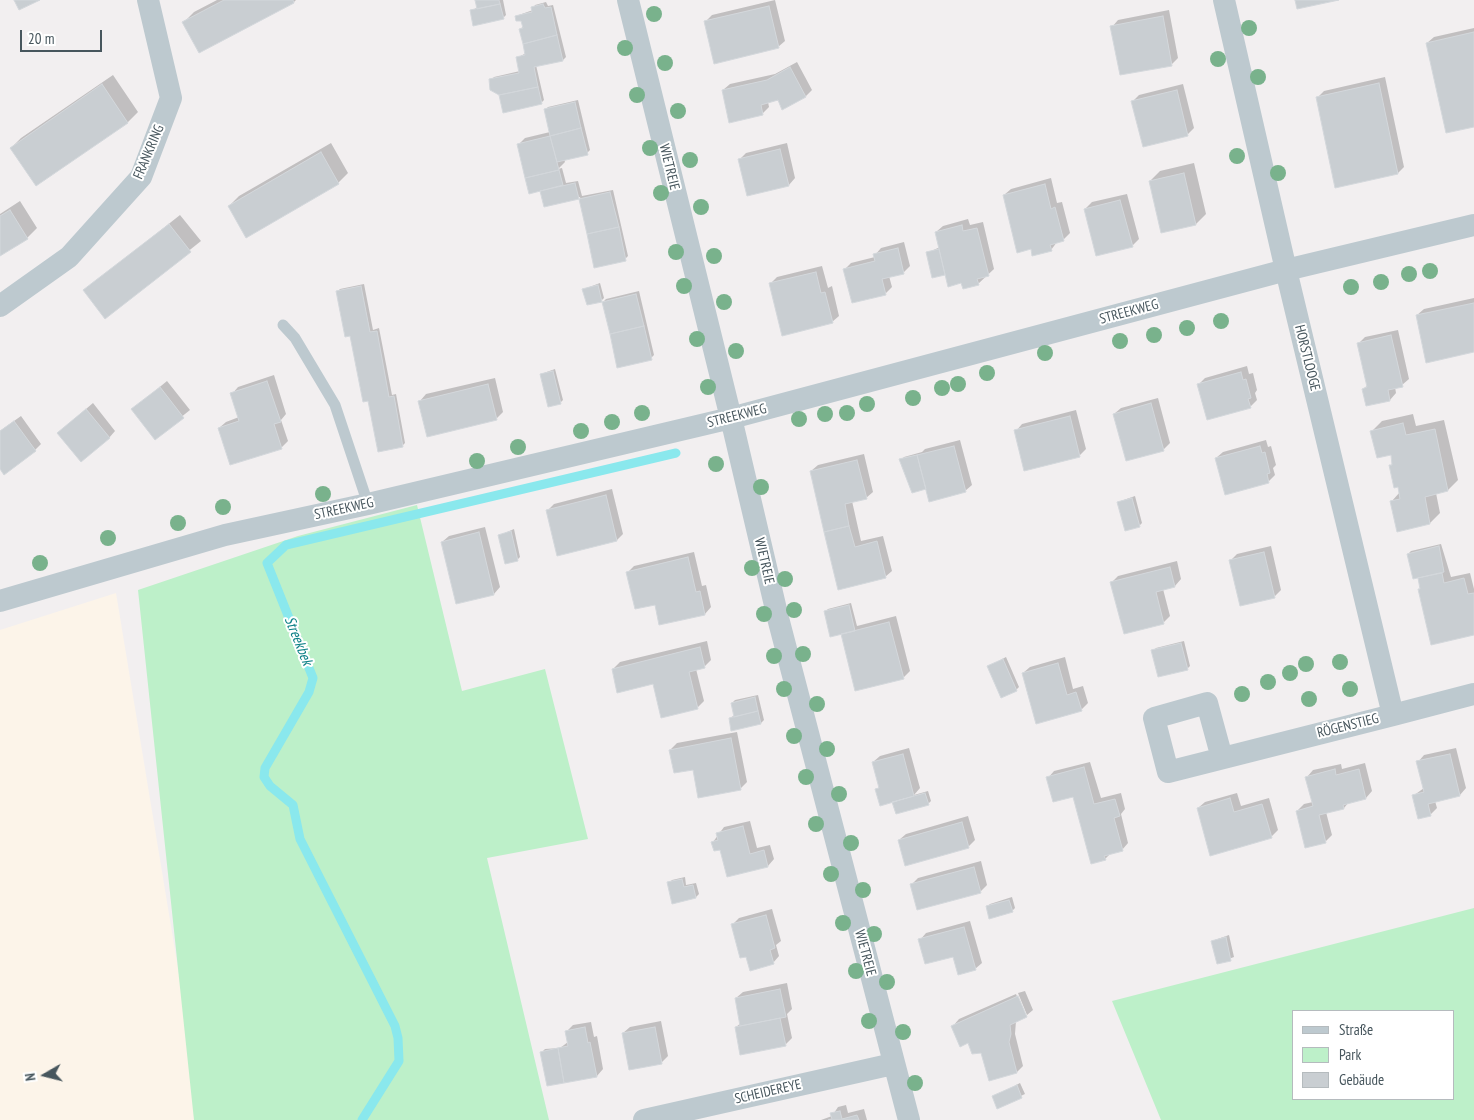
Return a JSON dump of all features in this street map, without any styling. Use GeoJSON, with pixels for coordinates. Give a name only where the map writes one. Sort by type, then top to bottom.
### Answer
{"type":"FeatureCollection","features":[{"type":"Feature","properties":{"kind":"street","name":"FRANKRING"},"geometry":{"type":"LineString","coordinates":[[0,306],[69,257],[141,177],[171,98],[148,0]]}},
{"type":"Feature","properties":{"kind":"street","name":"WIETREIE"},"geometry":{"type":"LineString","coordinates":[[628,0],[731,418],[780,628],[909,1120]]}},
{"type":"Feature","properties":{"kind":"street","name":"HORSTLOOGE"},"geometry":{"type":"LineString","coordinates":[[1224,0],[1286,270],[1393,715]]}},
{"type":"Feature","properties":{"kind":"street","name":"STREEKWEG"},"geometry":{"type":"LineString","coordinates":[[0,601],[225,535],[368,504],[731,418],[1286,270],[1474,226]]}},
{"type":"Feature","properties":{"kind":"street","name":"RÖGENSTIEG"},"geometry":{"type":"LineString","coordinates":[[1222,758],[1474,694]]}},
{"type":"Feature","properties":{"kind":"street","name":"SCHEIDEREYE"},"geometry":{"type":"LineString","coordinates":[[644,1120],[893,1064]]}},
{"type":"Feature","properties":{"kind":"lane"},"geometry":{"type":"LineString","coordinates":[[283,325],[295,338],[335,405],[368,504]]}},
{"type":"Feature","properties":{"kind":"shaded area"},"geometry":{"type":"Polygon","coordinates":[[[116,593],[203,1120],[0,1120],[0,630],[116,593]]]}},
{"type":"Feature","properties":{"kind":"green space"},"geometry":{"type":"Polygon","coordinates":[[[417,505],[462,691],[545,669],[588,839],[487,858],[549,1120],[194,1120],[138,590],[298,536],[417,505]]]}},
{"type":"Feature","properties":{"kind":"green space"},"geometry":{"type":"Polygon","coordinates":[[[1474,908],[1474,1120],[1161,1120],[1112,1001],[1474,908]]]}},
{"type":"Feature","properties":{"kind":"building"},"geometry":{"type":"Polygon","coordinates":[[[14,0],[40,0],[19,10],[14,0]]]}},
{"type":"Feature","properties":{"kind":"building"},"geometry":{"type":"Polygon","coordinates":[[[224,0],[293,0],[294,3],[199,53],[182,22],[224,0]]]}},
{"type":"Feature","properties":{"kind":"building"},"geometry":{"type":"Polygon","coordinates":[[[475,0],[499,0],[500,4],[477,9],[475,0]]]}},
{"type":"Feature","properties":{"kind":"building"},"geometry":{"type":"Polygon","coordinates":[[[1295,0],[1339,0],[1297,9],[1295,0]]]}},
{"type":"Feature","properties":{"kind":"building"},"geometry":{"type":"Polygon","coordinates":[[[500,4],[504,19],[473,26],[470,10],[500,4]]]}},
{"type":"Feature","properties":{"kind":"building"},"geometry":{"type":"Polygon","coordinates":[[[543,4],[545,8],[551,7],[557,35],[523,44],[519,29],[523,28],[521,21],[516,21],[515,16],[532,12],[531,7],[543,4]]]}},
{"type":"Feature","properties":{"kind":"building"},"geometry":{"type":"Polygon","coordinates":[[[769,6],[779,48],[714,64],[704,21],[769,6]]]}},
{"type":"Feature","properties":{"kind":"building"},"geometry":{"type":"Polygon","coordinates":[[[1163,16],[1172,66],[1120,75],[1110,26],[1163,16]]]}},
{"type":"Feature","properties":{"kind":"building"},"geometry":{"type":"Polygon","coordinates":[[[1474,32],[1474,127],[1446,133],[1426,43],[1474,32]]]}},
{"type":"Feature","properties":{"kind":"building"},"geometry":{"type":"Polygon","coordinates":[[[557,35],[563,61],[534,67],[538,87],[499,95],[490,90],[489,79],[519,73],[516,57],[525,55],[523,44],[557,35]]]}},
{"type":"Feature","properties":{"kind":"building"},"geometry":{"type":"Polygon","coordinates":[[[790,67],[806,97],[782,110],[778,100],[761,105],[763,115],[729,123],[722,90],[767,80],[790,67]]]}},
{"type":"Feature","properties":{"kind":"building"},"geometry":{"type":"Polygon","coordinates":[[[1379,83],[1398,174],[1335,188],[1316,97],[1379,83]]]}},
{"type":"Feature","properties":{"kind":"building"},"geometry":{"type":"Polygon","coordinates":[[[102,84],[128,123],[36,186],[10,148],[102,84]]]}},
{"type":"Feature","properties":{"kind":"building"},"geometry":{"type":"Polygon","coordinates":[[[538,87],[542,104],[503,113],[499,95],[538,87]]]}},
{"type":"Feature","properties":{"kind":"building"},"geometry":{"type":"Polygon","coordinates":[[[1177,90],[1188,136],[1143,147],[1131,101],[1177,90]]]}},
{"type":"Feature","properties":{"kind":"building"},"geometry":{"type":"Polygon","coordinates":[[[575,102],[581,128],[550,136],[544,109],[575,102]]]}},
{"type":"Feature","properties":{"kind":"building"},"geometry":{"type":"Polygon","coordinates":[[[581,128],[588,155],[557,162],[550,136],[581,128]]]}},
{"type":"Feature","properties":{"kind":"building"},"geometry":{"type":"Polygon","coordinates":[[[550,136],[559,170],[525,178],[517,144],[550,136]]]}},
{"type":"Feature","properties":{"kind":"building"},"geometry":{"type":"Polygon","coordinates":[[[780,149],[789,186],[747,196],[738,159],[780,149]]]}},
{"type":"Feature","properties":{"kind":"building"},"geometry":{"type":"Polygon","coordinates":[[[321,152],[339,184],[246,238],[228,206],[321,152]]]}},
{"type":"Feature","properties":{"kind":"building"},"geometry":{"type":"Polygon","coordinates":[[[559,170],[563,185],[529,194],[525,178],[559,170]]]}},
{"type":"Feature","properties":{"kind":"building"},"geometry":{"type":"Polygon","coordinates":[[[1184,173],[1196,225],[1161,233],[1149,181],[1184,173]]]}},
{"type":"Feature","properties":{"kind":"building"},"geometry":{"type":"Polygon","coordinates":[[[575,183],[579,199],[544,207],[540,191],[575,183]]]}},
{"type":"Feature","properties":{"kind":"building"},"geometry":{"type":"Polygon","coordinates":[[[1045,184],[1051,209],[1055,207],[1064,241],[1050,245],[1052,251],[1032,256],[1031,249],[1017,253],[1003,195],[1045,184]]]}},
{"type":"Feature","properties":{"kind":"building"},"geometry":{"type":"Polygon","coordinates":[[[610,192],[619,227],[587,234],[579,199],[610,192]]]}},
{"type":"Feature","properties":{"kind":"building"},"geometry":{"type":"Polygon","coordinates":[[[1120,200],[1133,247],[1096,256],[1084,209],[1120,200]]]}},
{"type":"Feature","properties":{"kind":"building"},"geometry":{"type":"Polygon","coordinates":[[[10,210],[28,239],[0,256],[0,216],[10,210]]]}},
{"type":"Feature","properties":{"kind":"building"},"geometry":{"type":"Polygon","coordinates":[[[169,224],[191,252],[105,319],[83,290],[169,224]]]}},
{"type":"Feature","properties":{"kind":"building"},"geometry":{"type":"Polygon","coordinates":[[[962,225],[963,231],[977,228],[989,276],[977,279],[979,285],[963,289],[961,283],[948,287],[935,232],[962,225]]]}},
{"type":"Feature","properties":{"kind":"building"},"geometry":{"type":"Polygon","coordinates":[[[619,227],[626,261],[594,268],[587,234],[619,227]]]}},
{"type":"Feature","properties":{"kind":"building"},"geometry":{"type":"Polygon","coordinates":[[[898,248],[904,274],[882,279],[886,295],[852,303],[843,269],[875,261],[873,254],[898,248]]]}},
{"type":"Feature","properties":{"kind":"building"},"geometry":{"type":"Polygon","coordinates":[[[939,249],[945,275],[932,278],[926,252],[939,249]]]}},
{"type":"Feature","properties":{"kind":"building"},"geometry":{"type":"Polygon","coordinates":[[[816,272],[821,293],[825,292],[833,323],[782,336],[769,283],[816,272]]]}},
{"type":"Feature","properties":{"kind":"building"},"geometry":{"type":"Polygon","coordinates":[[[598,285],[602,302],[587,305],[582,289],[598,285]]]}},
{"type":"Feature","properties":{"kind":"building"},"geometry":{"type":"Polygon","coordinates":[[[361,286],[370,332],[377,331],[389,397],[394,396],[403,447],[378,452],[368,401],[363,402],[350,336],[345,337],[336,291],[361,286]]]}},
{"type":"Feature","properties":{"kind":"building"},"geometry":{"type":"Polygon","coordinates":[[[636,294],[644,326],[610,334],[602,302],[636,294]]]}},
{"type":"Feature","properties":{"kind":"building"},"geometry":{"type":"Polygon","coordinates":[[[1474,303],[1474,352],[1426,363],[1416,315],[1474,303]]]}},
{"type":"Feature","properties":{"kind":"building"},"geometry":{"type":"Polygon","coordinates":[[[644,326],[652,360],[617,368],[610,334],[644,326]]]}},
{"type":"Feature","properties":{"kind":"building"},"geometry":{"type":"Polygon","coordinates":[[[1391,335],[1403,387],[1388,390],[1390,401],[1366,406],[1362,389],[1367,387],[1357,343],[1391,335]]]}},
{"type":"Feature","properties":{"kind":"building"},"geometry":{"type":"Polygon","coordinates":[[[553,371],[561,404],[548,407],[540,374],[553,371]]]}},
{"type":"Feature","properties":{"kind":"building"},"geometry":{"type":"Polygon","coordinates":[[[1241,372],[1243,380],[1246,379],[1251,398],[1248,399],[1251,408],[1207,420],[1197,384],[1241,372]]]}},
{"type":"Feature","properties":{"kind":"building"},"geometry":{"type":"Polygon","coordinates":[[[267,381],[281,422],[274,424],[282,449],[230,465],[218,428],[239,421],[230,393],[267,381]]]}},
{"type":"Feature","properties":{"kind":"building"},"geometry":{"type":"Polygon","coordinates":[[[488,384],[497,420],[427,437],[418,401],[488,384]]]}},
{"type":"Feature","properties":{"kind":"building"},"geometry":{"type":"Polygon","coordinates":[[[160,387],[184,418],[155,440],[131,409],[160,387]]]}},
{"type":"Feature","properties":{"kind":"building"},"geometry":{"type":"Polygon","coordinates":[[[1151,403],[1164,451],[1126,461],[1113,414],[1151,403]]]}},
{"type":"Feature","properties":{"kind":"building"},"geometry":{"type":"Polygon","coordinates":[[[86,409],[110,438],[81,462],[57,433],[86,409]]]}},
{"type":"Feature","properties":{"kind":"building"},"geometry":{"type":"Polygon","coordinates":[[[1070,416],[1080,457],[1024,471],[1014,430],[1070,416]]]}},
{"type":"Feature","properties":{"kind":"building"},"geometry":{"type":"Polygon","coordinates":[[[14,421],[36,451],[4,475],[0,469],[0,431],[14,421]]]}},
{"type":"Feature","properties":{"kind":"building"},"geometry":{"type":"Polygon","coordinates":[[[1403,423],[1406,435],[1435,429],[1448,491],[1425,497],[1430,524],[1397,532],[1390,501],[1400,499],[1398,487],[1394,488],[1389,465],[1392,465],[1391,455],[1377,458],[1370,431],[1403,423]]]}},
{"type":"Feature","properties":{"kind":"building"},"geometry":{"type":"Polygon","coordinates":[[[954,446],[966,492],[929,502],[917,455],[954,446]]]}},
{"type":"Feature","properties":{"kind":"building"},"geometry":{"type":"Polygon","coordinates":[[[1260,446],[1262,453],[1265,452],[1270,473],[1267,474],[1269,483],[1225,495],[1215,458],[1260,446]]]}},
{"type":"Feature","properties":{"kind":"building"},"geometry":{"type":"Polygon","coordinates":[[[917,455],[926,489],[912,493],[899,459],[917,455]]]}},
{"type":"Feature","properties":{"kind":"building"},"geometry":{"type":"Polygon","coordinates":[[[857,460],[867,499],[845,504],[849,526],[824,532],[810,471],[857,460]]]}},
{"type":"Feature","properties":{"kind":"building"},"geometry":{"type":"Polygon","coordinates":[[[606,495],[617,541],[557,556],[546,510],[606,495]]]}},
{"type":"Feature","properties":{"kind":"building"},"geometry":{"type":"Polygon","coordinates":[[[1132,498],[1140,527],[1125,531],[1117,502],[1132,498]]]}},
{"type":"Feature","properties":{"kind":"building"},"geometry":{"type":"Polygon","coordinates":[[[849,526],[855,547],[877,541],[886,578],[838,590],[824,532],[849,526]]]}},
{"type":"Feature","properties":{"kind":"building"},"geometry":{"type":"Polygon","coordinates":[[[511,531],[518,561],[505,564],[498,535],[511,531]]]}},
{"type":"Feature","properties":{"kind":"building"},"geometry":{"type":"Polygon","coordinates":[[[479,532],[494,595],[456,604],[441,542],[479,532]]]}},
{"type":"Feature","properties":{"kind":"building"},"geometry":{"type":"Polygon","coordinates":[[[1439,546],[1444,572],[1413,579],[1407,554],[1439,546]]]}},
{"type":"Feature","properties":{"kind":"building"},"geometry":{"type":"Polygon","coordinates":[[[1264,552],[1275,598],[1240,606],[1229,560],[1264,552]]]}},
{"type":"Feature","properties":{"kind":"building"},"geometry":{"type":"Polygon","coordinates":[[[688,557],[696,592],[700,591],[705,615],[659,625],[655,605],[635,609],[626,572],[688,557]]]}},
{"type":"Feature","properties":{"kind":"building"},"geometry":{"type":"Polygon","coordinates":[[[1170,567],[1175,587],[1156,592],[1164,624],[1124,634],[1110,582],[1170,567]]]}},
{"type":"Feature","properties":{"kind":"building"},"geometry":{"type":"Polygon","coordinates":[[[1442,573],[1444,583],[1464,578],[1468,594],[1474,593],[1474,635],[1431,645],[1418,589],[1420,589],[1418,578],[1442,573]]]}},
{"type":"Feature","properties":{"kind":"building"},"geometry":{"type":"Polygon","coordinates":[[[849,605],[855,631],[830,637],[824,611],[849,605]]]}},
{"type":"Feature","properties":{"kind":"building"},"geometry":{"type":"Polygon","coordinates":[[[889,622],[904,679],[855,691],[841,634],[889,622]]]}},
{"type":"Feature","properties":{"kind":"building"},"geometry":{"type":"Polygon","coordinates":[[[1181,643],[1188,670],[1158,677],[1151,650],[1181,643]]]}},
{"type":"Feature","properties":{"kind":"building"},"geometry":{"type":"Polygon","coordinates":[[[700,647],[705,668],[689,672],[698,709],[661,718],[653,684],[617,693],[612,669],[700,647]]]}},
{"type":"Feature","properties":{"kind":"building"},"geometry":{"type":"Polygon","coordinates":[[[1003,659],[1017,691],[1001,698],[987,666],[1003,659]]]}},
{"type":"Feature","properties":{"kind":"building"},"geometry":{"type":"Polygon","coordinates":[[[1058,663],[1067,695],[1076,692],[1082,711],[1036,724],[1022,673],[1058,663]]]}},
{"type":"Feature","properties":{"kind":"building"},"geometry":{"type":"Polygon","coordinates":[[[755,697],[758,711],[734,717],[731,703],[755,697]]]}},
{"type":"Feature","properties":{"kind":"building"},"geometry":{"type":"Polygon","coordinates":[[[758,711],[761,724],[731,731],[729,718],[758,711]]]}},
{"type":"Feature","properties":{"kind":"building"},"geometry":{"type":"Polygon","coordinates":[[[731,738],[741,790],[698,798],[693,770],[674,773],[669,750],[731,738]]]}},
{"type":"Feature","properties":{"kind":"building"},"geometry":{"type":"Polygon","coordinates":[[[903,754],[914,796],[880,806],[875,789],[879,788],[872,762],[903,754]]]}},
{"type":"Feature","properties":{"kind":"building"},"geometry":{"type":"Polygon","coordinates":[[[1450,754],[1460,796],[1428,804],[1431,816],[1418,819],[1412,795],[1424,792],[1416,761],[1450,754]]]}},
{"type":"Feature","properties":{"kind":"building"},"geometry":{"type":"Polygon","coordinates":[[[1084,767],[1094,804],[1115,799],[1120,816],[1114,818],[1123,851],[1104,856],[1106,860],[1091,864],[1073,797],[1053,802],[1046,777],[1084,767]]]}},
{"type":"Feature","properties":{"kind":"building"},"geometry":{"type":"Polygon","coordinates":[[[1335,769],[1336,775],[1359,769],[1366,799],[1343,805],[1344,809],[1319,815],[1326,843],[1305,848],[1296,811],[1313,806],[1305,777],[1335,769]]]}},
{"type":"Feature","properties":{"kind":"building"},"geometry":{"type":"Polygon","coordinates":[[[925,793],[929,805],[896,814],[892,802],[925,793]]]}},
{"type":"Feature","properties":{"kind":"building"},"geometry":{"type":"Polygon","coordinates":[[[1230,798],[1234,812],[1262,804],[1272,838],[1210,856],[1197,808],[1230,798]]]}},
{"type":"Feature","properties":{"kind":"building"},"geometry":{"type":"Polygon","coordinates":[[[962,822],[969,848],[905,866],[898,840],[962,822]]]}},
{"type":"Feature","properties":{"kind":"building"},"geometry":{"type":"Polygon","coordinates":[[[743,826],[750,854],[764,850],[768,867],[727,877],[720,850],[714,851],[711,842],[718,840],[716,833],[743,826]]]}},
{"type":"Feature","properties":{"kind":"building"},"geometry":{"type":"Polygon","coordinates":[[[974,867],[981,893],[917,910],[910,884],[974,867]]]}},
{"type":"Feature","properties":{"kind":"building"},"geometry":{"type":"Polygon","coordinates":[[[682,879],[684,887],[693,885],[696,898],[672,904],[667,882],[682,879]]]}},
{"type":"Feature","properties":{"kind":"building"},"geometry":{"type":"Polygon","coordinates":[[[1009,900],[1013,912],[989,919],[986,906],[1009,900]]]}},
{"type":"Feature","properties":{"kind":"building"},"geometry":{"type":"Polygon","coordinates":[[[766,915],[775,948],[770,950],[774,964],[750,971],[746,957],[740,958],[731,924],[766,915]]]}},
{"type":"Feature","properties":{"kind":"building"},"geometry":{"type":"Polygon","coordinates":[[[964,927],[976,970],[958,975],[953,957],[925,964],[918,939],[964,927]]]}},
{"type":"Feature","properties":{"kind":"building"},"geometry":{"type":"Polygon","coordinates":[[[1226,937],[1231,961],[1217,964],[1211,941],[1226,937]]]}},
{"type":"Feature","properties":{"kind":"building"},"geometry":{"type":"Polygon","coordinates":[[[780,989],[786,1017],[740,1026],[735,998],[780,989]]]}},
{"type":"Feature","properties":{"kind":"building"},"geometry":{"type":"Polygon","coordinates":[[[1018,996],[1027,1017],[1010,1025],[1011,1034],[1009,1042],[1017,1073],[989,1081],[981,1053],[972,1054],[968,1043],[960,1047],[951,1026],[1018,996]]]}},
{"type":"Feature","properties":{"kind":"building"},"geometry":{"type":"Polygon","coordinates":[[[780,1018],[786,1046],[740,1055],[735,1027],[780,1018]]]}},
{"type":"Feature","properties":{"kind":"building"},"geometry":{"type":"Polygon","coordinates":[[[585,1027],[597,1077],[564,1083],[558,1048],[568,1046],[565,1031],[585,1027]]]}},
{"type":"Feature","properties":{"kind":"building"},"geometry":{"type":"Polygon","coordinates":[[[655,1027],[662,1064],[629,1070],[622,1033],[655,1027]]]}},
{"type":"Feature","properties":{"kind":"building"},"geometry":{"type":"Polygon","coordinates":[[[558,1048],[564,1083],[547,1086],[540,1052],[558,1048]]]}},
{"type":"Feature","properties":{"kind":"building"},"geometry":{"type":"Polygon","coordinates":[[[1017,1085],[1022,1098],[997,1109],[992,1096],[1017,1085]]]}},
{"type":"Feature","properties":{"kind":"building"},"geometry":{"type":"Polygon","coordinates":[[[840,1111],[842,1119],[857,1115],[859,1120],[828,1120],[832,1119],[830,1113],[840,1111]]]}},
{"type":"Feature","properties":{"kind":"waterway","name":"Streekbek"},"geometry":{"type":"LineString","coordinates":[[362,1120],[399,1061],[398,1038],[395,1026],[300,839],[293,805],[270,786],[264,777],[265,768],[309,692],[313,678],[267,563],[286,545],[676,453]]}}]}
